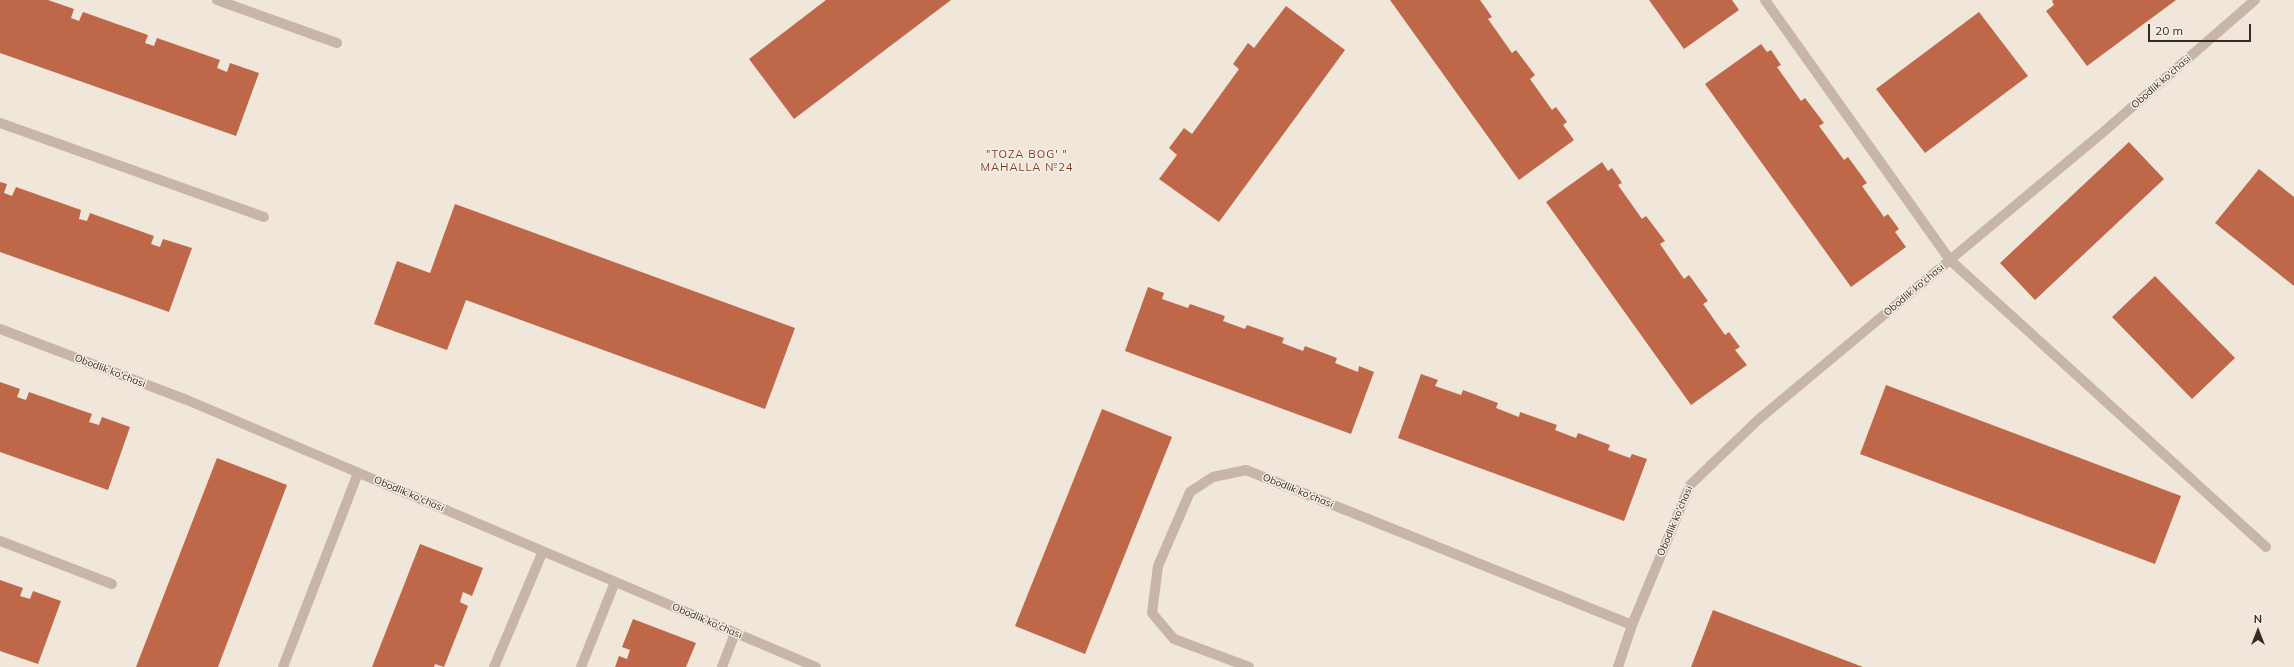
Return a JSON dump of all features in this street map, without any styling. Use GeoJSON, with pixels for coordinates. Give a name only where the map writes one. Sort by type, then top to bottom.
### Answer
{"type":"FeatureCollection","features":[{"type":"Feature","properties":{"kind":"street"},"geometry":{"type":"LineString","coordinates":[[217,0],[337,43]]}},
{"type":"Feature","properties":{"kind":"street"},"geometry":{"type":"LineString","coordinates":[[1765,0],[1950,260],[2266,547]]}},
{"type":"Feature","properties":{"kind":"street","name":"Obodlik ko'chasi"},"geometry":{"type":"LineString","coordinates":[[1618,667],[1632,625],[1690,485],[1760,419],[2101,134],[2255,0]]}},
{"type":"Feature","properties":{"kind":"street"},"geometry":{"type":"LineString","coordinates":[[0,123],[264,217]]}},
{"type":"Feature","properties":{"kind":"street","name":"Obodlik ko'chasi"},"geometry":{"type":"LineString","coordinates":[[0,329],[187,400],[735,633],[791,662],[816,667]]}},
{"type":"Feature","properties":{"kind":"street","name":"Obodlik ko'chasi"},"geometry":{"type":"LineString","coordinates":[[1249,667],[1174,639],[1152,613],[1158,566],[1190,492],[1213,477],[1246,470],[1632,625]]}},
{"type":"Feature","properties":{"kind":"street"},"geometry":{"type":"LineString","coordinates":[[283,667],[358,473]]}},
{"type":"Feature","properties":{"kind":"street"},"geometry":{"type":"LineString","coordinates":[[0,541],[112,584]]}},
{"type":"Feature","properties":{"kind":"street"},"geometry":{"type":"LineString","coordinates":[[494,667],[543,551]]}},
{"type":"Feature","properties":{"kind":"street"},"geometry":{"type":"LineString","coordinates":[[581,667],[615,582]]}},
{"type":"Feature","properties":{"kind":"street"},"geometry":{"type":"LineString","coordinates":[[722,667],[735,633]]}},
{"type":"Feature","properties":{"kind":"building"},"geometry":{"type":"Polygon","coordinates":[[[0,0],[48,0],[74,9],[71,18],[79,21],[83,12],[148,35],[145,43],[154,46],[157,38],[220,60],[217,68],[227,72],[230,63],[259,73],[236,136],[0,53],[0,0]]]}},
{"type":"Feature","properties":{"kind":"building"},"geometry":{"type":"Polygon","coordinates":[[[826,0],[951,0],[794,119],[749,59],[826,0]]]}},
{"type":"Feature","properties":{"kind":"building"},"geometry":{"type":"Polygon","coordinates":[[[1390,0],[1480,0],[1492,17],[1488,19],[1512,53],[1516,50],[1535,75],[1530,79],[1552,110],[1556,107],[1567,122],[1563,125],[1574,140],[1519,180],[1390,0]]]}},
{"type":"Feature","properties":{"kind":"building"},"geometry":{"type":"Polygon","coordinates":[[[1649,0],[1732,0],[1739,10],[1684,49],[1649,0]]]}},
{"type":"Feature","properties":{"kind":"building"},"geometry":{"type":"Polygon","coordinates":[[[2053,0],[2176,0],[2087,66],[2046,11],[2054,5],[2053,0]]]}},
{"type":"Feature","properties":{"kind":"building"},"geometry":{"type":"Polygon","coordinates":[[[1286,6],[1345,50],[1219,222],[1159,179],[1177,155],[1169,148],[1184,128],[1192,134],[1239,69],[1233,64],[1248,43],[1254,48],[1286,6]]]}},
{"type":"Feature","properties":{"kind":"building"},"geometry":{"type":"Polygon","coordinates":[[[1979,12],[2028,76],[1925,153],[1876,89],[1979,12]]]}},
{"type":"Feature","properties":{"kind":"building"},"geometry":{"type":"Polygon","coordinates":[[[1761,44],[1767,52],[1771,50],[1781,65],[1777,67],[1801,101],[1805,98],[1824,123],[1819,126],[1844,160],[1848,157],[1867,183],[1862,186],[1884,217],[1888,214],[1899,229],[1895,232],[1906,247],[1851,287],[1705,84],[1761,44]]]}},
{"type":"Feature","properties":{"kind":"building"},"geometry":{"type":"Polygon","coordinates":[[[2129,142],[2164,179],[2035,300],[2000,263],[2129,142]]]}},
{"type":"Feature","properties":{"kind":"building"},"geometry":{"type":"Polygon","coordinates":[[[1602,162],[1608,171],[1612,168],[1622,183],[1618,185],[1642,219],[1646,216],[1665,241],[1660,244],[1684,279],[1689,275],[1708,301],[1703,304],[1725,335],[1729,332],[1740,347],[1735,350],[1747,365],[1691,405],[1546,202],[1602,162]]]}},
{"type":"Feature","properties":{"kind":"building"},"geometry":{"type":"Polygon","coordinates":[[[2259,169],[2294,197],[2294,286],[2215,223],[2259,169]]]}},
{"type":"Feature","properties":{"kind":"building"},"geometry":{"type":"Polygon","coordinates":[[[0,182],[7,184],[4,193],[12,196],[16,187],[81,210],[79,219],[87,221],[90,213],[154,236],[151,244],[160,247],[163,239],[192,248],[169,312],[0,252],[0,182]]]}},
{"type":"Feature","properties":{"kind":"building"},"geometry":{"type":"Polygon","coordinates":[[[455,204],[795,328],[765,409],[466,300],[447,350],[374,324],[397,261],[430,273],[455,204]]]}},
{"type":"Feature","properties":{"kind":"building"},"geometry":{"type":"Polygon","coordinates":[[[2155,276],[2235,358],[2192,399],[2112,317],[2155,276]]]}},
{"type":"Feature","properties":{"kind":"building"},"geometry":{"type":"Polygon","coordinates":[[[1148,287],[1164,293],[1162,299],[1188,308],[1190,304],[1225,316],[1223,321],[1245,329],[1247,325],[1284,338],[1282,343],[1303,351],[1305,346],[1337,358],[1335,363],[1358,372],[1359,366],[1374,372],[1351,434],[1125,351],[1148,287]]]}},
{"type":"Feature","properties":{"kind":"building"},"geometry":{"type":"Polygon","coordinates":[[[1421,374],[1438,380],[1435,386],[1461,395],[1463,390],[1498,403],[1496,408],[1519,417],[1520,412],[1557,425],[1555,430],[1576,438],[1578,433],[1610,445],[1608,450],[1630,458],[1632,454],[1647,459],[1624,521],[1398,438],[1421,374]]]}},
{"type":"Feature","properties":{"kind":"building"},"geometry":{"type":"Polygon","coordinates":[[[0,382],[20,389],[17,397],[26,400],[29,392],[92,414],[89,422],[99,425],[102,417],[130,427],[108,490],[0,452],[0,382]]]}},
{"type":"Feature","properties":{"kind":"building"},"geometry":{"type":"Polygon","coordinates":[[[1886,385],[2181,496],[2155,564],[1860,454],[1886,385]]]}},
{"type":"Feature","properties":{"kind":"building"},"geometry":{"type":"Polygon","coordinates":[[[1102,409],[1172,437],[1085,654],[1015,626],[1102,409]]]}},
{"type":"Feature","properties":{"kind":"building"},"geometry":{"type":"Polygon","coordinates":[[[217,458],[287,485],[218,667],[136,667],[217,458]]]}},
{"type":"Feature","properties":{"kind":"building"},"geometry":{"type":"Polygon","coordinates":[[[420,544],[483,568],[472,596],[463,592],[460,602],[468,606],[444,667],[435,664],[434,667],[372,667],[420,544]]]}},
{"type":"Feature","properties":{"kind":"building"},"geometry":{"type":"Polygon","coordinates":[[[0,580],[23,588],[20,596],[30,599],[33,591],[61,601],[38,664],[0,651],[0,580]]]}},
{"type":"Feature","properties":{"kind":"building"},"geometry":{"type":"Polygon","coordinates":[[[1713,610],[1863,667],[1691,667],[1713,610]]]}},
{"type":"Feature","properties":{"kind":"building"},"geometry":{"type":"Polygon","coordinates":[[[633,619],[696,643],[686,667],[615,667],[619,656],[627,659],[630,650],[622,647],[633,619]]]}},
{"type":"Feature","properties":{"kind":"district","name":"\"TOZA BOG' \" MAHALLA №24"},"geometry":{"type":"Point","coordinates":[1027,161]}}]}
